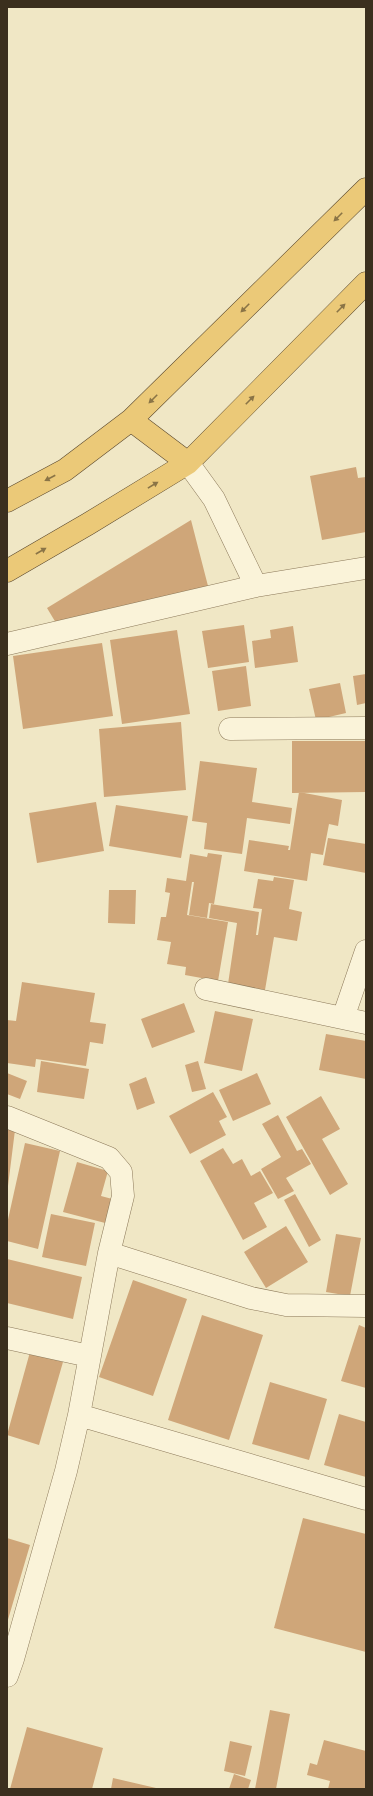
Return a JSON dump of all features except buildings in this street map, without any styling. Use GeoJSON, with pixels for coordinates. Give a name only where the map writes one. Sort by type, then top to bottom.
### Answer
{"type":"FeatureCollection","features":[{"type":"Feature","properties":{"kind":"highway"},"geometry":{"type":"LineString","coordinates":[[7,501],[64,470],[131,420],[366,189]]}},
{"type":"Feature","properties":{"kind":"highway"},"geometry":{"type":"LineString","coordinates":[[7,571],[188,463],[366,282]]}},
{"type":"Feature","properties":{"kind":"highway"},"geometry":{"type":"LineString","coordinates":[[131,420],[188,463]]}},
{"type":"Feature","properties":{"kind":"street"},"geometry":{"type":"LineString","coordinates":[[188,463],[214,499],[256,586]]}},
{"type":"Feature","properties":{"kind":"street"},"geometry":{"type":"LineString","coordinates":[[7,644],[256,586],[366,568]]}},
{"type":"Feature","properties":{"kind":"street"},"geometry":{"type":"LineString","coordinates":[[230,729],[366,728]]}},
{"type":"Feature","properties":{"kind":"street"},"geometry":{"type":"LineString","coordinates":[[343,1018],[366,951]]}},
{"type":"Feature","properties":{"kind":"street"},"geometry":{"type":"LineString","coordinates":[[206,989],[366,1023]]}},
{"type":"Feature","properties":{"kind":"street"},"geometry":{"type":"LineString","coordinates":[[7,1117],[109,1158],[121,1172],[122,1196],[109,1253],[79,1415],[66,1471],[14,1659],[7,1676]]}},
{"type":"Feature","properties":{"kind":"street"},"geometry":{"type":"LineString","coordinates":[[109,1253],[251,1298],[286,1305],[366,1306]]}},
{"type":"Feature","properties":{"kind":"street"},"geometry":{"type":"LineString","coordinates":[[7,1338],[89,1356]]}},
{"type":"Feature","properties":{"kind":"street"},"geometry":{"type":"LineString","coordinates":[[79,1415],[366,1499]]}}]}
